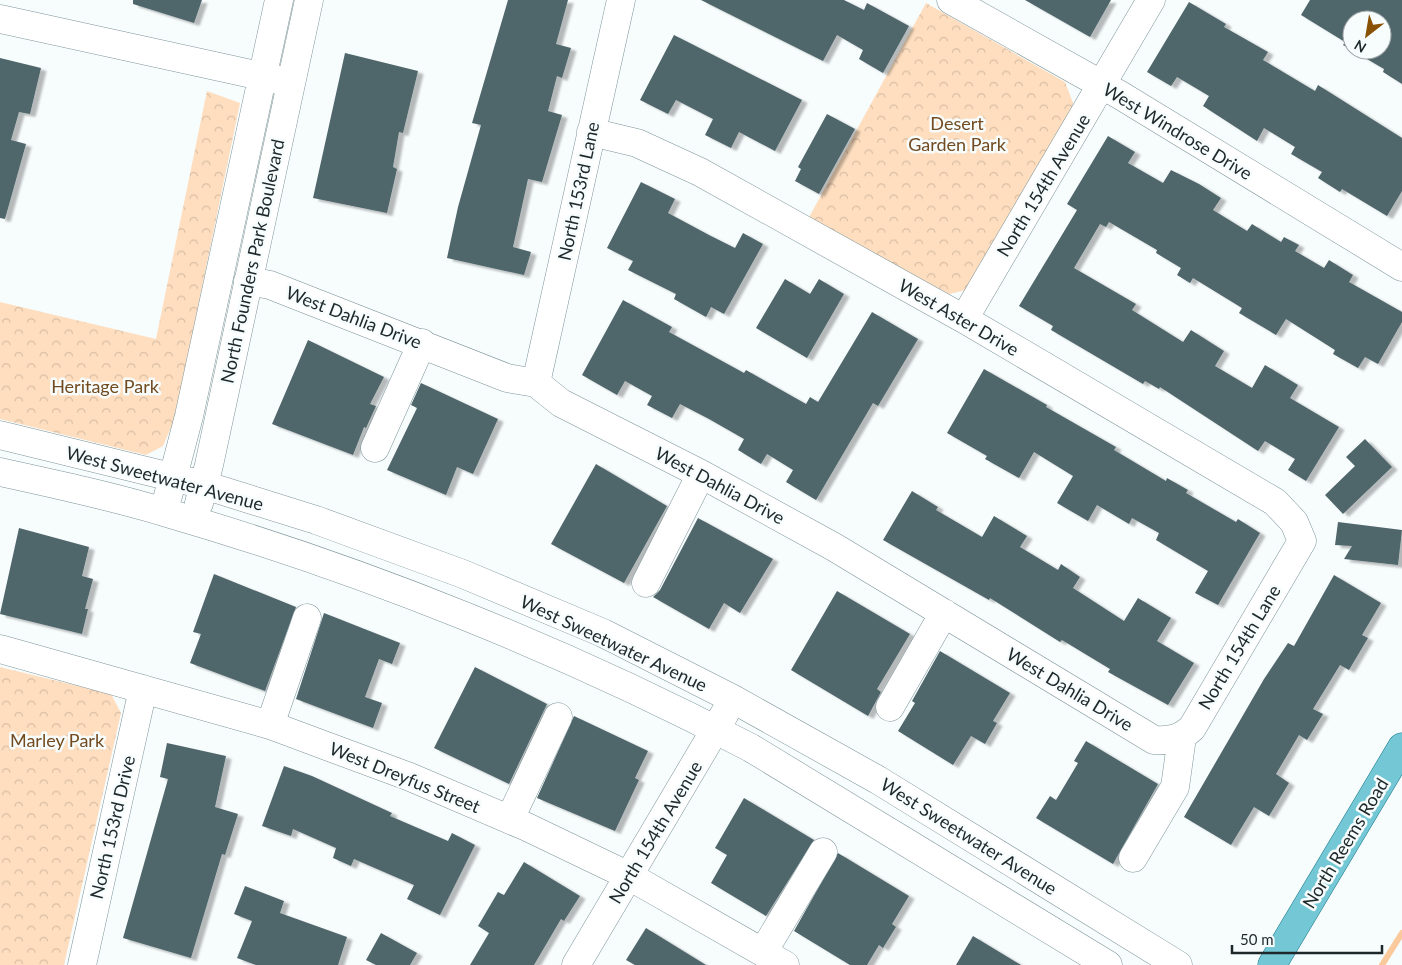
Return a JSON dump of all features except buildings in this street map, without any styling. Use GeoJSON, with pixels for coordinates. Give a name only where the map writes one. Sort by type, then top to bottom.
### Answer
{"type":"FeatureCollection","features":[{"type":"Feature","properties":{"kind":"main road","name":"North Reems Road"},"geometry":{"type":"LineString","coordinates":[[1272,965],[1402,747]]}},
{"type":"Feature","properties":{"kind":"street","name":"North Founders Park Boulevard"},"geometry":{"type":"LineString","coordinates":[[163,511],[174,478],[189,416],[279,0]]}},
{"type":"Feature","properties":{"kind":"street","name":"North Founders Park Boulevard"},"geometry":{"type":"LineString","coordinates":[[193,521],[204,485],[309,0]]}},
{"type":"Feature","properties":{"kind":"street","name":"North 153rd Lane"},"geometry":{"type":"LineString","coordinates":[[536,383],[621,0]]}},
{"type":"Feature","properties":{"kind":"street","name":"West Windrose Drive"},"geometry":{"type":"LineString","coordinates":[[951,0],[1101,85],[1402,266]]}},
{"type":"Feature","properties":{"kind":"street","name":"North 154th Avenue"},"geometry":{"type":"LineString","coordinates":[[964,319],[1151,0]]}},
{"type":"Feature","properties":{"kind":"street"},"geometry":{"type":"LineString","coordinates":[[0,19],[290,83]]}},
{"type":"Feature","properties":{"kind":"street","name":"West Aster Drive"},"geometry":{"type":"LineString","coordinates":[[591,132],[637,143],[700,172],[964,319],[1275,502],[1294,522],[1302,541]]}},
{"type":"Feature","properties":{"kind":"street","name":"West Dahlia Drive"},"geometry":{"type":"LineString","coordinates":[[248,281],[270,285],[422,343],[507,378],[536,383],[561,402],[701,474],[834,547],[1154,740],[1175,739]]}},
{"type":"Feature","properties":{"kind":"street"},"geometry":{"type":"LineString","coordinates":[[375,448],[422,343]]}},
{"type":"Feature","properties":{"kind":"street","name":"West Sweetwater Avenue"},"geometry":{"type":"LineString","coordinates":[[0,435],[204,485],[316,520],[463,574],[603,633],[733,699],[878,780],[1178,965]]}},
{"type":"Feature","properties":{"kind":"street","name":"West Sweetwater Avenue"},"geometry":{"type":"LineString","coordinates":[[0,472],[163,511],[353,574],[510,635],[716,730],[853,808],[1108,965]]}},
{"type":"Feature","properties":{"kind":"street"},"geometry":{"type":"LineString","coordinates":[[646,583],[701,474]]}},
{"type":"Feature","properties":{"kind":"street","name":"North 154th Lane"},"geometry":{"type":"LineString","coordinates":[[1175,739],[1192,728],[1302,541]]}},
{"type":"Feature","properties":{"kind":"street"},"geometry":{"type":"LineString","coordinates":[[890,707],[944,613]]}},
{"type":"Feature","properties":{"kind":"street"},"geometry":{"type":"LineString","coordinates":[[270,725],[307,618]]}},
{"type":"Feature","properties":{"kind":"street","name":"West Dreyfus Street"},"geometry":{"type":"LineString","coordinates":[[0,649],[270,725],[410,777],[510,819],[629,876],[774,958]]}},
{"type":"Feature","properties":{"kind":"street","name":"North 153rd Drive"},"geometry":{"type":"LineString","coordinates":[[82,965],[143,689]]}},
{"type":"Feature","properties":{"kind":"street","name":"North 154th Avenue"},"geometry":{"type":"LineString","coordinates":[[576,965],[733,699]]}},
{"type":"Feature","properties":{"kind":"street"},"geometry":{"type":"LineString","coordinates":[[510,819],[558,717]]}},
{"type":"Feature","properties":{"kind":"street"},"geometry":{"type":"LineString","coordinates":[[1133,858],[1175,787],[1175,739]]}},
{"type":"Feature","properties":{"kind":"street"},"geometry":{"type":"LineString","coordinates":[[774,958],[823,852]]}},
{"type":"Feature","properties":{"kind":"green space","name":"Desert Garden Park"},"geometry":{"type":"Polygon","coordinates":[[[926,3],[1065,82],[1075,108],[971,289],[949,294],[808,219],[926,3]]]}},
{"type":"Feature","properties":{"kind":"green space","name":"Heritage Park"},"geometry":{"type":"Polygon","coordinates":[[[207,91],[240,103],[175,418],[163,446],[146,455],[0,419],[0,302],[156,339],[207,91]]]}},
{"type":"Feature","properties":{"kind":"green space","name":"Marley Park"},"geometry":{"type":"Polygon","coordinates":[[[0,667],[111,694],[121,713],[64,965],[0,965],[0,667]]]}},
{"type":"Feature","properties":{"kind":"waterway"},"geometry":{"type":"LineString","coordinates":[[1382,965],[1402,933]]}}]}
